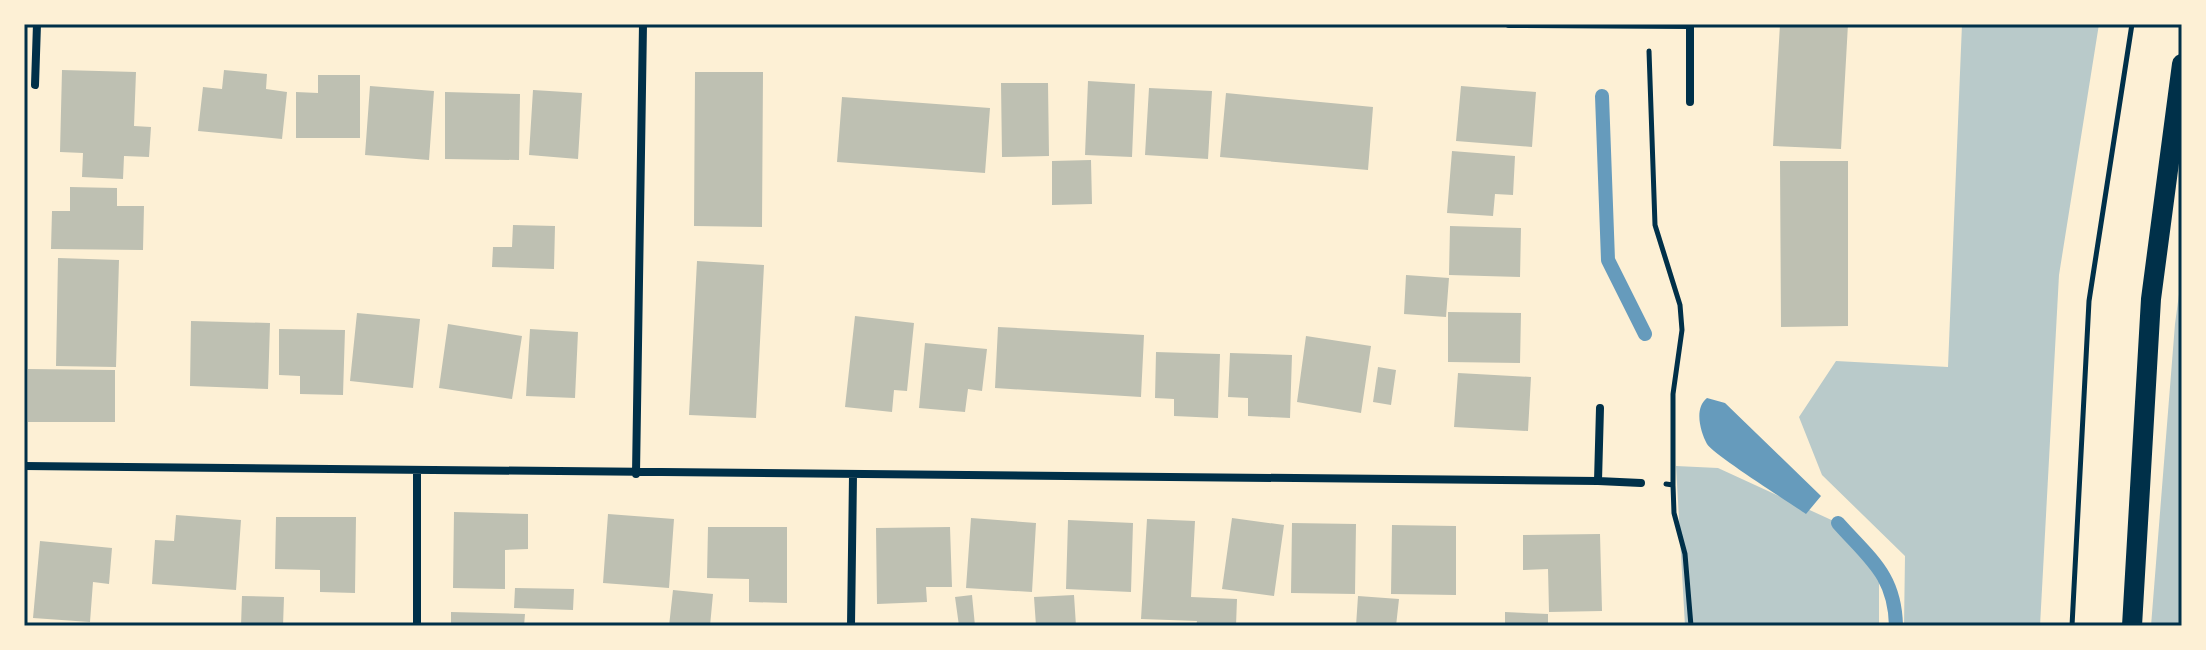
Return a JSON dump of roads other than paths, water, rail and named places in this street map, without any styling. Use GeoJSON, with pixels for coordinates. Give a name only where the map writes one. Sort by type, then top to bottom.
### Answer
{"type":"FeatureCollection","features":[{"type":"Feature","properties":{"kind":"main road"},"geometry":{"type":"LineString","coordinates":[[2132,626],[2151,299],[2182,64]]}},
{"type":"Feature","properties":{"kind":"street"},"geometry":{"type":"LineString","coordinates":[[35,85],[37,24]]}},
{"type":"Feature","properties":{"kind":"street"},"geometry":{"type":"LineString","coordinates":[[636,474],[643,24]]}},
{"type":"Feature","properties":{"kind":"street"},"geometry":{"type":"LineString","coordinates":[[1509,24],[1690,25],[1690,102]]}},
{"type":"Feature","properties":{"kind":"street"},"geometry":{"type":"LineString","coordinates":[[1598,481],[1600,408]]}},
{"type":"Feature","properties":{"kind":"street"},"geometry":{"type":"LineString","coordinates":[[24,466],[1641,483]]}},
{"type":"Feature","properties":{"kind":"street"},"geometry":{"type":"LineString","coordinates":[[417,470],[417,626]]}},
{"type":"Feature","properties":{"kind":"street"},"geometry":{"type":"LineString","coordinates":[[851,626],[853,475]]}},
{"type":"Feature","properties":{"kind":"water"},"geometry":{"type":"Polygon","coordinates":[[[1707,398],[1725,403],[1821,496],[1806,514],[1707,444],[1699,414],[1707,398]]]}},
{"type":"Feature","properties":{"kind":"waterway"},"geometry":{"type":"LineString","coordinates":[[1602,96],[1608,260],[1645,334]]}},
{"type":"Feature","properties":{"kind":"waterway"},"geometry":{"type":"LineString","coordinates":[[1838,523],[1886,580],[1895,608],[1896,626]]}}]}
